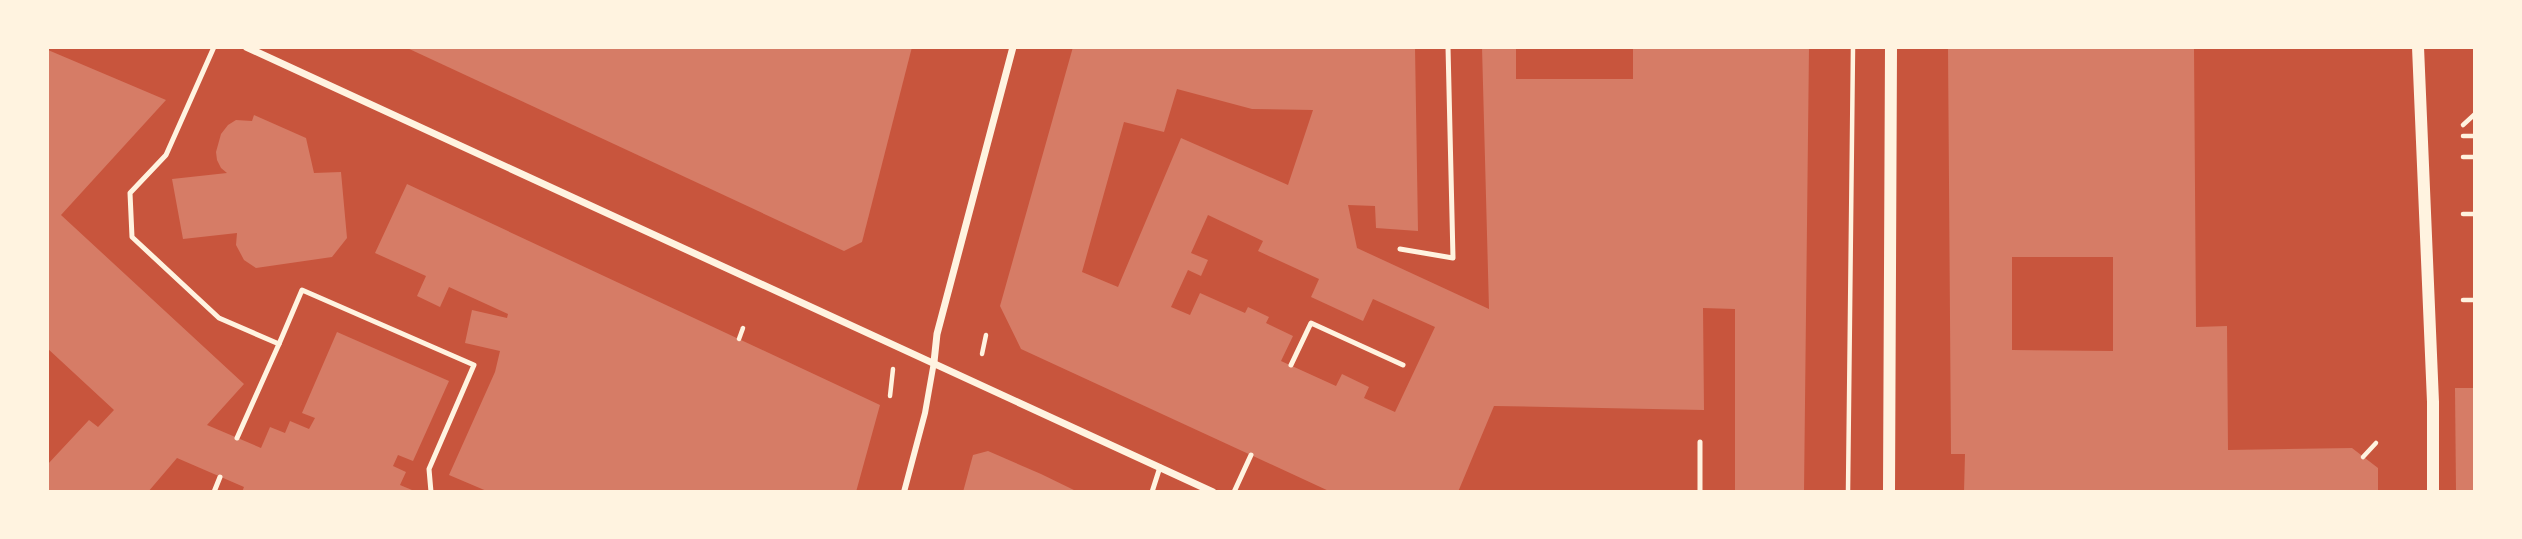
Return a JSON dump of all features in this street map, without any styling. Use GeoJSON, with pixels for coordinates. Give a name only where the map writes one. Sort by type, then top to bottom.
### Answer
{"type":"FeatureCollection","features":[{"type":"Feature","properties":{"kind":"street"},"geometry":{"type":"LineString","coordinates":[[246,47],[1213,492]]}},
{"type":"Feature","properties":{"kind":"street"},"geometry":{"type":"LineString","coordinates":[[904,492],[925,413],[937,334],[1013,47]]}},
{"type":"Feature","properties":{"kind":"street"},"geometry":{"type":"LineString","coordinates":[[1889,492],[1891,47]]}},
{"type":"Feature","properties":{"kind":"street"},"geometry":{"type":"LineString","coordinates":[[2418,47],[2434,447],[2433,492]]}},
{"type":"Feature","properties":{"kind":"lane"},"geometry":{"type":"LineString","coordinates":[[214,47],[166,155],[130,193],[132,237],[219,318],[279,344]]}},
{"type":"Feature","properties":{"kind":"lane"},"geometry":{"type":"LineString","coordinates":[[1400,249],[1453,258],[1448,47]]}},
{"type":"Feature","properties":{"kind":"lane"},"geometry":{"type":"LineString","coordinates":[[237,438],[302,290],[474,365],[429,469],[431,492]]}},
{"type":"Feature","properties":{"kind":"lane"},"geometry":{"type":"LineString","coordinates":[[1292,365],[1311,323],[1403,365]]}},
{"type":"Feature","properties":{"kind":"lane"},"geometry":{"type":"LineString","coordinates":[[1700,442],[1700,492]]}},
{"type":"Feature","properties":{"kind":"lane"},"geometry":{"type":"LineString","coordinates":[[1234,492],[1251,455]]}},
{"type":"Feature","properties":{"kind":"lane"},"geometry":{"type":"LineString","coordinates":[[1152,492],[1160,467]]}},
{"type":"Feature","properties":{"kind":"lane"},"geometry":{"type":"LineString","coordinates":[[214,492],[220,477]]}},
{"type":"Feature","properties":{"kind":"path"},"geometry":{"type":"LineString","coordinates":[[1848,492],[1853,47]]}},
{"type":"Feature","properties":{"kind":"path"},"geometry":{"type":"LineString","coordinates":[[2463,125],[2475,114]]}},
{"type":"Feature","properties":{"kind":"path"},"geometry":{"type":"LineString","coordinates":[[2463,136],[2475,136]]}},
{"type":"Feature","properties":{"kind":"path"},"geometry":{"type":"LineString","coordinates":[[2463,157],[2475,157]]}},
{"type":"Feature","properties":{"kind":"path"},"geometry":{"type":"LineString","coordinates":[[2463,214],[2475,214]]}},
{"type":"Feature","properties":{"kind":"path"},"geometry":{"type":"LineString","coordinates":[[2463,300],[2475,300]]}},
{"type":"Feature","properties":{"kind":"path"},"geometry":{"type":"LineString","coordinates":[[739,340],[743,328]]}},
{"type":"Feature","properties":{"kind":"path"},"geometry":{"type":"LineString","coordinates":[[982,354],[986,335]]}},
{"type":"Feature","properties":{"kind":"path"},"geometry":{"type":"LineString","coordinates":[[890,396],[895,360]]}},
{"type":"Feature","properties":{"kind":"path"},"geometry":{"type":"LineString","coordinates":[[2363,457],[2376,443]]}},
{"type":"Feature","properties":{"kind":"building"},"geometry":{"type":"Polygon","coordinates":[[[405,47],[912,47],[862,242],[844,251],[405,47]]]}},
{"type":"Feature","properties":{"kind":"building"},"geometry":{"type":"Polygon","coordinates":[[[1073,47],[1415,47],[1418,231],[1376,228],[1375,206],[1348,205],[1357,248],[1489,309],[1482,47],[1516,47],[1516,79],[1633,79],[1633,47],[1809,47],[1804,492],[1735,492],[1735,309],[1703,308],[1704,410],[1494,406],[1458,492],[1331,492],[1021,349],[1000,306],[1073,47]],[[1177,89],[1164,132],[1124,122],[1082,272],[1118,287],[1181,138],[1288,185],[1313,110],[1252,109],[1177,89]],[[1208,215],[1191,253],[1208,260],[1201,276],[1188,270],[1171,307],[1190,315],[1200,293],[1245,313],[1248,307],[1269,317],[1266,323],[1293,336],[1281,361],[1336,386],[1342,374],[1369,387],[1364,398],[1395,412],[1435,327],[1373,299],[1363,321],[1311,297],[1319,279],[1258,251],[1263,241],[1208,215]]]}},
{"type":"Feature","properties":{"kind":"building"},"geometry":{"type":"Polygon","coordinates":[[[1948,47],[2194,47],[2196,327],[2227,326],[2228,450],[2352,448],[2378,468],[2378,492],[1964,492],[1965,454],[1951,454],[1948,47]],[[2012,257],[2012,350],[2113,351],[2113,257],[2012,257]]]}},
{"type":"Feature","properties":{"kind":"building"},"geometry":{"type":"Polygon","coordinates":[[[48,50],[166,100],[61,215],[244,384],[207,425],[261,448],[270,427],[285,433],[290,421],[309,429],[315,418],[302,413],[337,332],[449,381],[413,461],[398,455],[393,466],[406,472],[400,485],[412,490],[411,492],[242,492],[244,487],[177,458],[148,492],[47,492],[47,465],[89,420],[98,427],[114,410],[47,348],[48,50]]]}},
{"type":"Feature","properties":{"kind":"building"},"geometry":{"type":"Polygon","coordinates":[[[254,115],[306,138],[314,173],[341,172],[347,238],[332,257],[256,268],[244,260],[236,245],[237,233],[183,239],[172,179],[227,173],[217,160],[216,152],[221,134],[236,120],[252,121],[254,115]]]}},
{"type":"Feature","properties":{"kind":"building"},"geometry":{"type":"Polygon","coordinates":[[[407,184],[880,405],[856,492],[489,492],[449,475],[495,372],[500,351],[465,343],[472,310],[507,318],[508,314],[449,287],[440,307],[417,296],[426,276],[375,253],[407,184]]]}},
{"type":"Feature","properties":{"kind":"building"},"geometry":{"type":"Polygon","coordinates":[[[2455,388],[2475,388],[2475,492],[2456,492],[2455,388]]]}},
{"type":"Feature","properties":{"kind":"building"},"geometry":{"type":"Polygon","coordinates":[[[988,451],[1078,492],[963,492],[973,455],[988,451]]]}}]}
